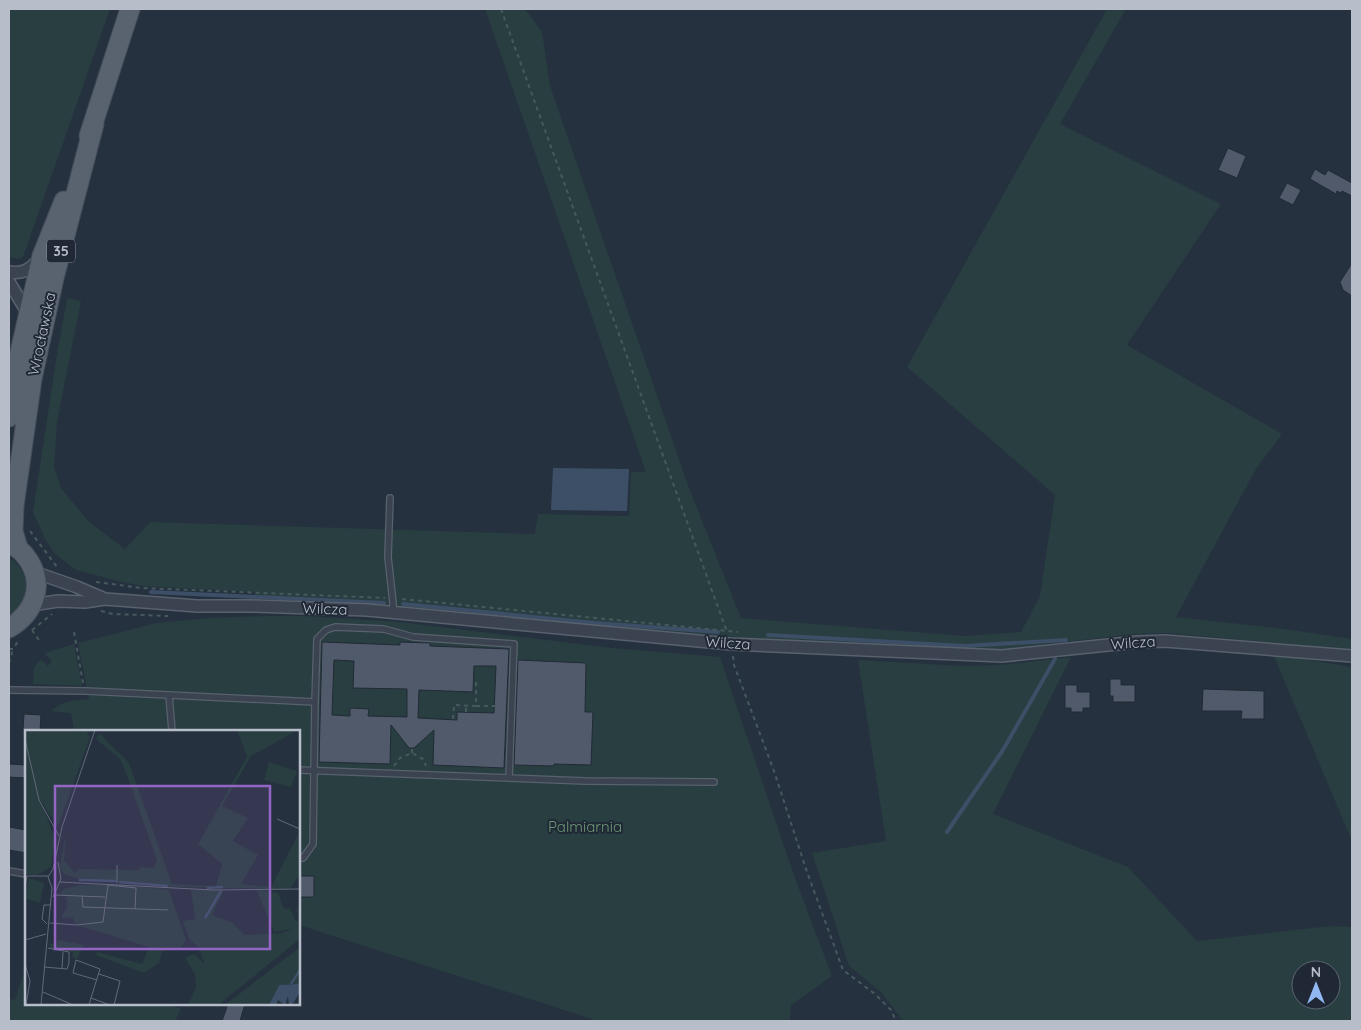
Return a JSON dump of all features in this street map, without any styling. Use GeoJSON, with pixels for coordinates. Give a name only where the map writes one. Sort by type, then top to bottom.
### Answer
{"type":"FeatureCollection","features":[{"type":"Feature","properties":{"kind":"main road","name":"Wrocławska"},"geometry":{"type":"LineString","coordinates":[[13,546],[14,506],[32,379],[54,278],[94,124],[130,9]]}},
{"type":"Feature","properties":{"kind":"main road","name":"Wrocławska"},"geometry":{"type":"LineString","coordinates":[[9,417],[24,307],[94,124]]}},
{"type":"Feature","properties":{"kind":"main road","name":"35"},"geometry":{"type":"LineString","coordinates":[[13,546],[28,560],[34,572]]}},
{"type":"Feature","properties":{"kind":"main road"},"geometry":{"type":"LineString","coordinates":[[16,631],[32,605],[37,587],[34,572]]}},
{"type":"Feature","properties":{"kind":"street"},"geometry":{"type":"LineString","coordinates":[[9,272],[27,271],[42,256]]}},
{"type":"Feature","properties":{"kind":"street"},"geometry":{"type":"LineString","coordinates":[[9,282],[33,323],[32,379]]}},
{"type":"Feature","properties":{"kind":"street","name":"Wilcza"},"geometry":{"type":"LineString","coordinates":[[34,572],[78,587],[105,600]]}},
{"type":"Feature","properties":{"kind":"street","name":"Wilcza"},"geometry":{"type":"LineString","coordinates":[[32,605],[58,601],[86,602],[105,600],[197,606],[271,607],[393,613],[731,644],[1002,656],[1137,642],[1165,641],[1352,656]]}},
{"type":"Feature","properties":{"kind":"lane"},"geometry":{"type":"LineString","coordinates":[[390,498],[388,557],[394,603],[393,613]]}},
{"type":"Feature","properties":{"kind":"lane"},"geometry":{"type":"LineString","coordinates":[[300,858],[314,844],[317,639],[326,630],[334,627],[384,629],[413,637],[514,644],[509,778]]}},
{"type":"Feature","properties":{"kind":"lane"},"geometry":{"type":"LineString","coordinates":[[9,690],[85,691],[315,702]]}},
{"type":"Feature","properties":{"kind":"lane"},"geometry":{"type":"LineString","coordinates":[[169,695],[172,730]]}},
{"type":"Feature","properties":{"kind":"lane"},"geometry":{"type":"LineString","coordinates":[[300,770],[509,778],[714,782]]}},
{"type":"Feature","properties":{"kind":"lane"},"geometry":{"type":"LineString","coordinates":[[9,871],[25,874]]}},
{"type":"Feature","properties":{"kind":"path"},"geometry":{"type":"LineString","coordinates":[[501,9],[726,630]]}},
{"type":"Feature","properties":{"kind":"path"},"geometry":{"type":"LineString","coordinates":[[25,526],[60,571]]}},
{"type":"Feature","properties":{"kind":"path"},"geometry":{"type":"LineString","coordinates":[[9,664],[16,631],[32,630],[58,611]]}},
{"type":"Feature","properties":{"kind":"path"},"geometry":{"type":"LineString","coordinates":[[113,614],[156,617]]}},
{"type":"Feature","properties":{"kind":"path"},"geometry":{"type":"LineString","coordinates":[[32,630],[41,643]]}},
{"type":"Feature","properties":{"kind":"path"},"geometry":{"type":"LineString","coordinates":[[74,632],[85,691]]}},
{"type":"Feature","properties":{"kind":"path"},"geometry":{"type":"LineString","coordinates":[[731,644],[734,665],[774,771],[807,872],[843,970],[875,994],[891,1010],[896,1021]]}},
{"type":"Feature","properties":{"kind":"path"},"geometry":{"type":"LineString","coordinates":[[476,682],[476,706]]}},
{"type":"Feature","properties":{"kind":"path"},"geometry":{"type":"LineString","coordinates":[[454,719],[454,705],[498,706]]}},
{"type":"Feature","properties":{"kind":"path"},"geometry":{"type":"LineString","coordinates":[[466,706],[466,712]]}},
{"type":"Feature","properties":{"kind":"path"},"geometry":{"type":"LineString","coordinates":[[412,748],[412,753]]}},
{"type":"Feature","properties":{"kind":"path"},"geometry":{"type":"LineString","coordinates":[[393,773],[395,764],[400,758],[412,753]]}},
{"type":"Feature","properties":{"kind":"path"},"geometry":{"type":"LineString","coordinates":[[412,753],[426,764],[428,775]]}},
{"type":"Feature","properties":{"kind":"green space"},"geometry":{"type":"Polygon","coordinates":[[[9,9],[110,9],[23,257],[20,259],[9,257],[9,9]]]}},
{"type":"Feature","properties":{"kind":"green space"},"geometry":{"type":"Polygon","coordinates":[[[485,9],[525,9],[542,32],[550,86],[689,488],[741,618],[964,636],[1021,632],[1040,596],[1055,495],[907,367],[1107,9],[1126,9],[1060,124],[1221,204],[1127,345],[1282,434],[1256,469],[1176,617],[1277,628],[1352,639],[1352,650],[1168,633],[1134,634],[1003,649],[965,651],[747,638],[416,608],[257,598],[255,592],[143,586],[76,570],[55,554],[45,539],[33,512],[67,298],[81,301],[57,422],[54,467],[61,488],[88,521],[125,549],[150,522],[535,534],[538,514],[629,516],[631,472],[646,472],[485,9]]]}},
{"type":"Feature","properties":{"kind":"green space"},"geometry":{"type":"Polygon","coordinates":[[[9,558],[22,570],[26,586],[22,602],[9,615],[9,558]]]}},
{"type":"Feature","properties":{"kind":"green space","name":"Palmiarnia"},"geometry":{"type":"Polygon","coordinates":[[[304,616],[400,622],[612,648],[720,657],[795,878],[832,976],[791,1005],[790,1021],[592,1021],[592,1019],[300,925],[300,730],[74,730],[71,713],[51,711],[64,703],[89,699],[78,643],[156,623],[210,618],[304,616]]]}},
{"type":"Feature","properties":{"kind":"green space"},"geometry":{"type":"Polygon","coordinates":[[[74,644],[82,686],[33,684],[34,667],[41,659],[48,666],[52,661],[45,654],[74,644]]]}},
{"type":"Feature","properties":{"kind":"green space"},"geometry":{"type":"Polygon","coordinates":[[[1273,654],[1352,667],[1352,841],[1273,654]]]}},
{"type":"Feature","properties":{"kind":"green space"},"geometry":{"type":"Polygon","coordinates":[[[1071,657],[993,814],[1128,867],[1197,941],[1330,926],[1352,927],[1352,1021],[903,1021],[881,992],[849,966],[812,853],[886,841],[858,660],[962,666],[1000,665],[1071,657]]]}},
{"type":"Feature","properties":{"kind":"green space"},"geometry":{"type":"Polygon","coordinates":[[[23,975],[25,975],[25,1005],[170,1005],[181,1009],[175,1021],[9,1021],[9,999],[15,1000],[23,975]]]}},
{"type":"Feature","properties":{"kind":"water"},"geometry":{"type":"Polygon","coordinates":[[[553,468],[629,469],[627,511],[551,510],[553,468]]]}},
{"type":"Feature","properties":{"kind":"building"},"geometry":{"type":"Polygon","coordinates":[[[1228,148],[1246,156],[1237,178],[1218,170],[1228,148]]]}},
{"type":"Feature","properties":{"kind":"building"},"geometry":{"type":"Polygon","coordinates":[[[1315,169],[1325,175],[1328,170],[1352,183],[1352,196],[1342,191],[1341,193],[1337,191],[1336,194],[1310,179],[1315,169]]]}},
{"type":"Feature","properties":{"kind":"building"},"geometry":{"type":"Polygon","coordinates":[[[1287,183],[1301,190],[1293,205],[1279,198],[1287,183]]]}},
{"type":"Feature","properties":{"kind":"building"},"geometry":{"type":"Polygon","coordinates":[[[1352,263],[1352,296],[1343,290],[1340,282],[1352,263]]]}},
{"type":"Feature","properties":{"kind":"building"},"geometry":{"type":"Polygon","coordinates":[[[322,642],[400,645],[400,642],[430,643],[430,646],[509,649],[504,768],[433,765],[434,730],[414,748],[409,748],[391,725],[390,764],[319,762],[322,642]],[[334,660],[332,715],[350,716],[350,708],[369,709],[368,716],[407,717],[407,689],[353,688],[354,661],[334,660]],[[474,666],[473,692],[419,690],[418,718],[457,720],[457,712],[494,713],[496,666],[474,666]]]}},
{"type":"Feature","properties":{"kind":"building"},"geometry":{"type":"Polygon","coordinates":[[[518,660],[586,663],[585,712],[593,712],[591,765],[514,765],[518,660]]]}},
{"type":"Feature","properties":{"kind":"building"},"geometry":{"type":"Polygon","coordinates":[[[1110,679],[1121,679],[1121,685],[1135,685],[1135,702],[1113,702],[1113,696],[1110,696],[1110,679]]]}},
{"type":"Feature","properties":{"kind":"building"},"geometry":{"type":"Polygon","coordinates":[[[1065,685],[1077,685],[1077,692],[1090,692],[1090,708],[1083,708],[1083,712],[1071,712],[1071,708],[1065,708],[1065,685]]]}},
{"type":"Feature","properties":{"kind":"building"},"geometry":{"type":"Polygon","coordinates":[[[1203,689],[1264,691],[1264,719],[1241,719],[1242,711],[1202,711],[1203,689]]]}},
{"type":"Feature","properties":{"kind":"building"},"geometry":{"type":"Polygon","coordinates":[[[24,714],[41,715],[40,730],[23,731],[24,714]]]}},
{"type":"Feature","properties":{"kind":"building"},"geometry":{"type":"Polygon","coordinates":[[[9,764],[25,765],[25,778],[9,777],[9,764]]]}},
{"type":"Feature","properties":{"kind":"building"},"geometry":{"type":"Polygon","coordinates":[[[9,827],[25,830],[25,853],[9,850],[9,827]]]}},
{"type":"Feature","properties":{"kind":"building"},"geometry":{"type":"Polygon","coordinates":[[[300,876],[314,876],[314,897],[300,897],[300,876]]]}},
{"type":"Feature","properties":{"kind":"building"},"geometry":{"type":"Polygon","coordinates":[[[228,1005],[245,1005],[240,1021],[222,1021],[228,1005]]]}},
{"type":"Feature","properties":{"kind":"waterway"},"geometry":{"type":"LineString","coordinates":[[151,592],[384,603]]}},
{"type":"Feature","properties":{"kind":"waterway"},"geometry":{"type":"LineString","coordinates":[[403,604],[595,623],[718,632]]}},
{"type":"Feature","properties":{"kind":"waterway"},"geometry":{"type":"LineString","coordinates":[[768,635],[965,646],[1066,640]]}},
{"type":"Feature","properties":{"kind":"waterway"},"geometry":{"type":"LineString","coordinates":[[947,832],[1003,750],[1055,659]]}}]}
